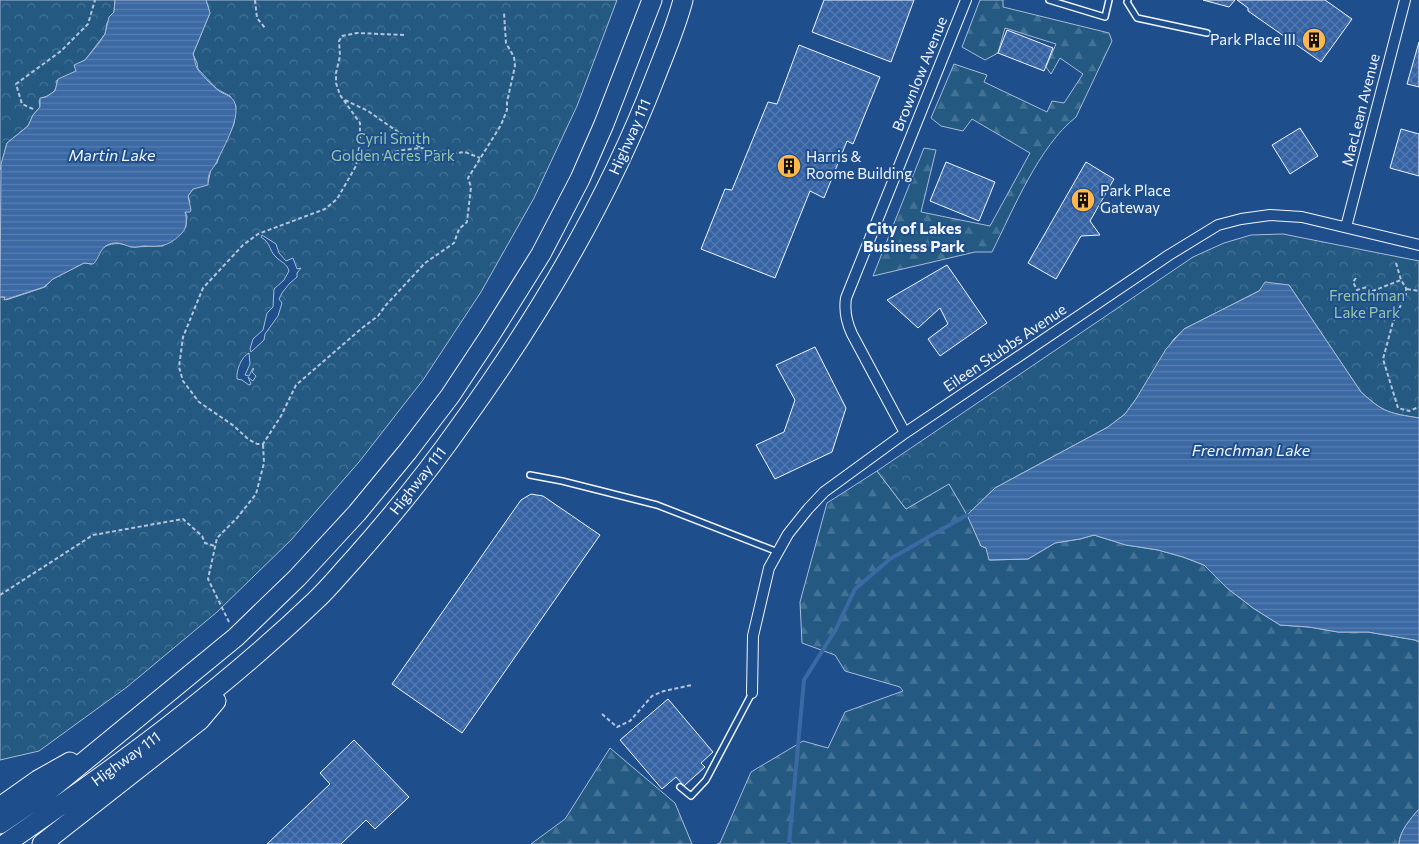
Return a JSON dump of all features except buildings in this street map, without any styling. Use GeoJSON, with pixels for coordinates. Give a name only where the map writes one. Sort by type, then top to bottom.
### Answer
{"type":"FeatureCollection","features":[{"type":"Feature","properties":{"kind":"highway","name":"Highway 111"},"geometry":{"type":"LineString","coordinates":[[0,824],[47,792],[236,637],[297,578],[358,513],[408,451],[450,396],[492,334],[541,254],[580,179],[604,124],[652,0]]}},
{"type":"Feature","properties":{"kind":"highway","name":"Highway 111"},"geometry":{"type":"LineString","coordinates":[[5,844],[124,761],[255,657],[318,598],[374,537],[427,472],[499,372],[543,304],[611,180],[640,118],[685,0]]}},
{"type":"Feature","properties":{"kind":"highway"},"geometry":{"type":"LineString","coordinates":[[42,844],[200,720],[255,657]]}},
{"type":"Feature","properties":{"kind":"highway"},"geometry":{"type":"LineString","coordinates":[[0,807],[38,780],[110,739]]}},
{"type":"Feature","properties":{"kind":"street","name":"Brownlow Avenue"},"geometry":{"type":"LineString","coordinates":[[905,433],[846,323],[844,308],[846,298],[966,0]]}},
{"type":"Feature","properties":{"kind":"street","name":"MacLean Avenue"},"geometry":{"type":"LineString","coordinates":[[1346,227],[1405,0]]}},
{"type":"Feature","properties":{"kind":"street","name":"Eileen Stubbs Avenue"},"geometry":{"type":"LineString","coordinates":[[752,693],[753,636],[769,568],[788,534],[824,492],[905,433],[1184,245],[1218,224],[1270,216],[1302,217],[1419,245]]}},
{"type":"Feature","properties":{"kind":"lane"},"geometry":{"type":"LineString","coordinates":[[1049,0],[1105,17],[1109,0]]}},
{"type":"Feature","properties":{"kind":"lane"},"geometry":{"type":"LineString","coordinates":[[1128,0],[1127,2],[1137,18],[1207,33]]}},
{"type":"Feature","properties":{"kind":"lane"},"geometry":{"type":"LineString","coordinates":[[530,475],[562,481],[657,505],[778,552]]}},
{"type":"Feature","properties":{"kind":"lane"},"geometry":{"type":"LineString","coordinates":[[680,787],[691,796],[706,780],[752,693]]}},
{"type":"Feature","properties":{"kind":"path"},"geometry":{"type":"LineString","coordinates":[[33,109],[22,104],[16,84],[61,51],[88,24],[95,0]]}},
{"type":"Feature","properties":{"kind":"path"},"geometry":{"type":"LineString","coordinates":[[254,0],[257,18],[265,28]]}},
{"type":"Feature","properties":{"kind":"path"},"geometry":{"type":"LineString","coordinates":[[236,637],[208,579],[217,538],[256,494],[264,463],[263,444],[281,416],[296,385],[378,316],[425,263],[454,242],[459,228],[467,222],[471,187],[468,178],[500,126],[507,110],[515,66],[514,58],[506,43],[504,13]]}},
{"type":"Feature","properties":{"kind":"path"},"geometry":{"type":"LineString","coordinates":[[263,444],[257,444],[248,439],[234,426],[199,402],[183,380],[179,367],[184,337],[203,288],[243,245],[258,234],[325,209],[337,199],[356,166],[360,143],[360,123],[343,98],[336,83],[336,72],[340,56],[339,40],[342,36],[357,33],[404,35]]}},
{"type":"Feature","properties":{"kind":"path"},"geometry":{"type":"LineString","coordinates":[[343,98],[368,111],[420,148]]}},
{"type":"Feature","properties":{"kind":"path"},"geometry":{"type":"LineString","coordinates":[[357,161],[402,150],[420,148],[447,154],[465,152],[480,158]]}},
{"type":"Feature","properties":{"kind":"path"},"geometry":{"type":"LineString","coordinates":[[1396,263],[1401,280],[1406,288],[1406,294],[1393,322],[1383,359],[1398,408],[1409,410],[1419,406]]}},
{"type":"Feature","properties":{"kind":"path"},"geometry":{"type":"LineString","coordinates":[[1356,278],[1353,282],[1357,290],[1366,287],[1370,292],[1401,280]]}},
{"type":"Feature","properties":{"kind":"path"},"geometry":{"type":"LineString","coordinates":[[1406,288],[1419,291]]}},
{"type":"Feature","properties":{"kind":"path"},"geometry":{"type":"LineString","coordinates":[[0,595],[93,535],[183,519],[202,536],[205,543],[215,546]]}},
{"type":"Feature","properties":{"kind":"path"},"geometry":{"type":"LineString","coordinates":[[602,714],[617,728],[630,720],[652,696],[664,691],[692,685]]}},
{"type":"Feature","properties":{"kind":"green space"},"geometry":{"type":"Polygon","coordinates":[[[0,0],[115,0],[114,12],[107,23],[105,34],[85,60],[74,67],[76,71],[56,81],[55,90],[41,98],[39,101],[40,107],[33,115],[28,126],[7,143],[0,170],[0,0]]]}},
{"type":"Feature","properties":{"kind":"green space","name":"Cyril Smith Golden Acres Park"},"geometry":{"type":"Polygon","coordinates":[[[206,0],[617,0],[577,106],[534,198],[481,292],[423,380],[359,462],[291,540],[217,612],[127,687],[39,751],[0,760],[0,297],[5,297],[6,300],[45,287],[53,279],[84,263],[92,264],[107,245],[119,244],[131,247],[163,246],[186,227],[187,216],[185,212],[190,202],[188,196],[193,189],[208,183],[211,169],[217,163],[234,124],[236,106],[230,96],[217,89],[198,69],[193,54],[210,13],[206,0]],[[262,235],[261,237],[267,242],[273,254],[287,266],[289,271],[284,280],[274,289],[273,307],[267,313],[263,330],[253,339],[251,352],[264,340],[265,334],[278,316],[282,303],[279,299],[282,293],[297,277],[297,273],[301,268],[297,269],[293,258],[286,261],[279,253],[276,244],[262,235]],[[249,353],[241,361],[237,379],[249,385],[251,384],[248,377],[253,381],[256,376],[252,372],[253,368],[249,376],[245,375],[250,364],[249,353]]]}},
{"type":"Feature","properties":{"kind":"green space"},"geometry":{"type":"Polygon","coordinates":[[[980,0],[1003,0],[1003,7],[1109,33],[1112,41],[1076,117],[1050,144],[1039,161],[1018,198],[992,252],[975,252],[873,276],[924,148],[936,150],[921,212],[990,226],[1030,153],[972,119],[963,131],[941,126],[931,118],[954,64],[987,75],[984,82],[1047,112],[1052,101],[1064,103],[1083,74],[1060,58],[1051,74],[1046,67],[1056,44],[1005,28],[998,53],[985,60],[962,47],[980,0]]]}},
{"type":"Feature","properties":{"kind":"green space","name":"Frenchman Lake Park"},"geometry":{"type":"Polygon","coordinates":[[[1283,234],[1419,261],[1419,418],[1387,411],[1361,392],[1289,285],[1259,291],[1184,329],[1173,340],[1125,414],[1108,427],[995,488],[967,515],[949,484],[906,509],[877,471],[1193,257],[1224,243],[1251,235],[1283,234]]]}},
{"type":"Feature","properties":{"kind":"green space"},"geometry":{"type":"Polygon","coordinates":[[[877,471],[906,509],[949,483],[966,512],[981,546],[986,548],[990,560],[1028,559],[1055,543],[1094,535],[1126,545],[1158,550],[1204,565],[1227,588],[1253,608],[1280,625],[1338,632],[1368,632],[1419,642],[1419,809],[1403,830],[1399,844],[717,844],[720,843],[751,772],[803,741],[828,748],[845,712],[903,691],[900,687],[845,671],[835,655],[802,643],[800,602],[827,503],[877,471]]]}},
{"type":"Feature","properties":{"kind":"green space"},"geometry":{"type":"Polygon","coordinates":[[[610,748],[675,803],[692,844],[531,844],[565,819],[610,748]]]}},
{"type":"Feature","properties":{"kind":"water","name":"Martin Lake"},"geometry":{"type":"Polygon","coordinates":[[[115,0],[206,0],[210,13],[193,54],[196,67],[201,73],[220,92],[231,97],[234,101],[236,115],[234,123],[210,173],[208,185],[193,189],[188,196],[191,210],[190,212],[185,212],[185,228],[173,241],[165,245],[156,246],[133,247],[119,243],[109,244],[103,249],[93,264],[84,263],[53,279],[44,287],[4,300],[5,297],[0,297],[1,164],[7,143],[28,126],[33,115],[40,107],[40,98],[46,97],[55,91],[58,79],[76,71],[74,65],[85,60],[99,43],[105,34],[109,17],[114,12],[115,0]]]}},
{"type":"Feature","properties":{"kind":"water","name":"Frenchman Lake"},"geometry":{"type":"Polygon","coordinates":[[[1265,282],[1289,285],[1361,392],[1387,411],[1419,418],[1419,642],[1368,632],[1338,632],[1280,625],[1253,608],[1227,588],[1204,565],[1158,550],[1126,545],[1094,535],[1055,543],[1028,559],[989,560],[986,548],[981,546],[967,515],[995,488],[1108,427],[1125,414],[1166,349],[1184,329],[1259,291],[1265,282]]]}},
{"type":"Feature","properties":{"kind":"water"},"geometry":{"type":"Polygon","coordinates":[[[1419,809],[1419,844],[1399,844],[1403,830],[1419,809]]]}},
{"type":"Feature","properties":{"kind":"waterway"},"geometry":{"type":"LineString","coordinates":[[789,844],[804,680],[836,629],[855,589],[890,559],[967,515]]}},
{"type":"Feature","properties":{"kind":"place","name":"Park Place III"},"geometry":{"type":"Point","coordinates":[1314,40]}},
{"type":"Feature","properties":{"kind":"place","name":"Harris & Roome Building"},"geometry":{"type":"Point","coordinates":[789,166]}},
{"type":"Feature","properties":{"kind":"place","name":"Park Place Gateway"},"geometry":{"type":"Point","coordinates":[1083,200]}},
{"type":"Feature","properties":{"kind":"district","name":"City of Lakes Business Park"},"geometry":{"type":"Point","coordinates":[914,237]}}]}
